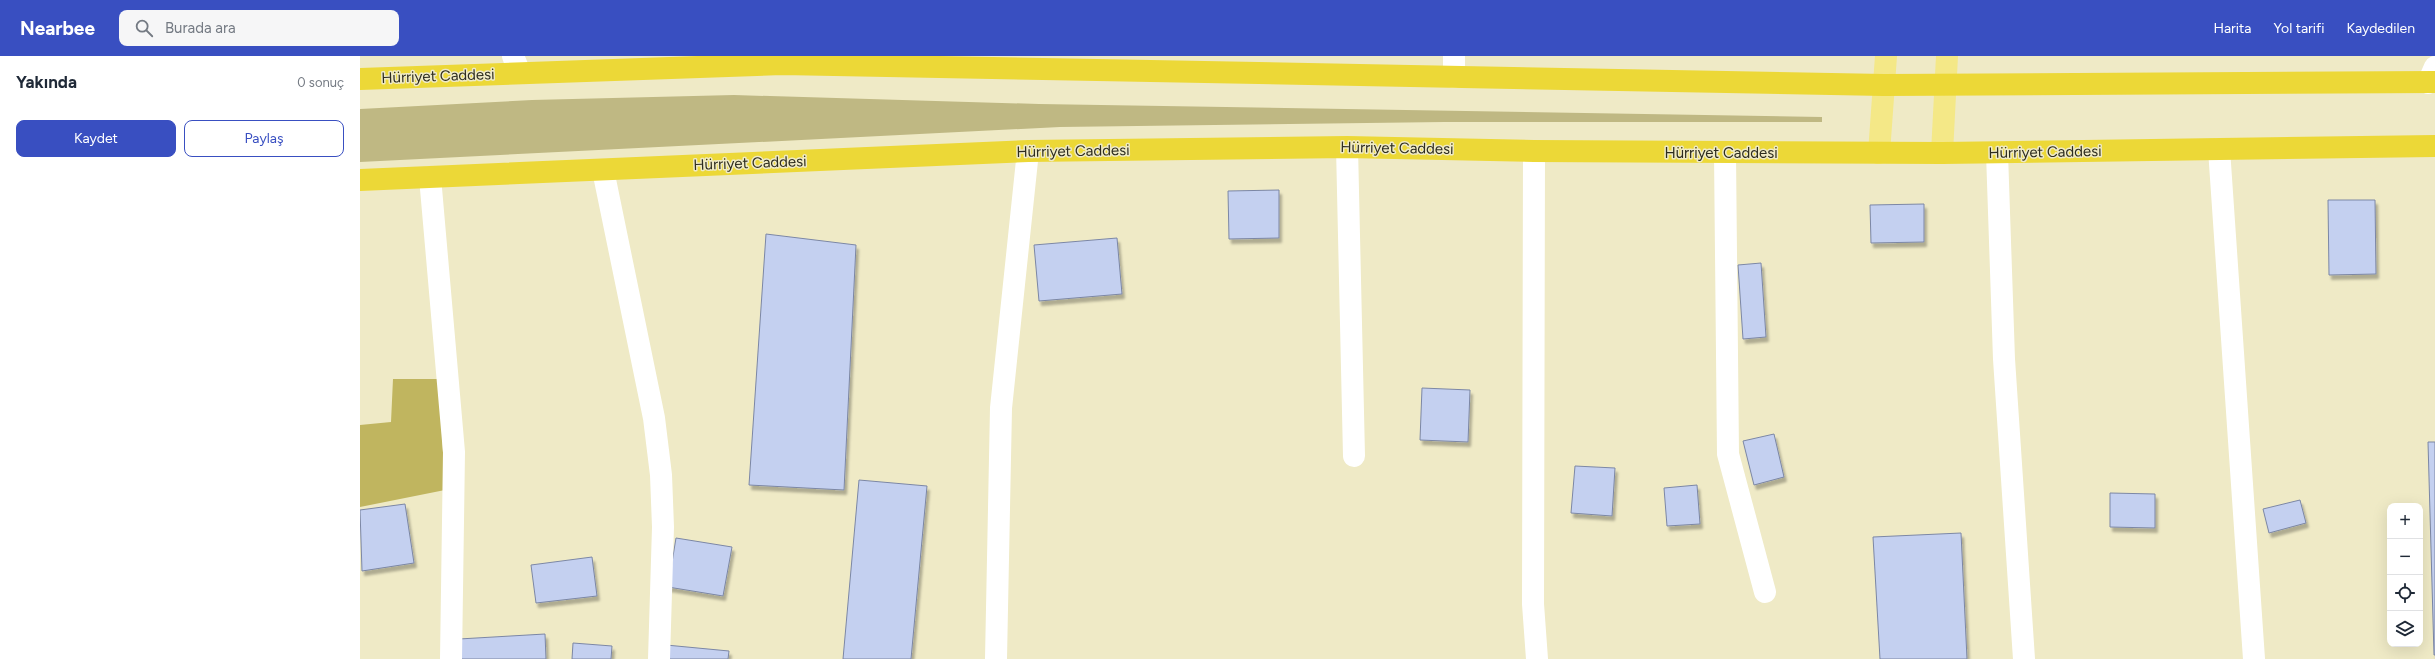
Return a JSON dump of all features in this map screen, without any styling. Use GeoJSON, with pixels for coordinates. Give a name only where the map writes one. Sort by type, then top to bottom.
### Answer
{"type":"FeatureCollection","features":[{"type":"Feature","properties":{"kind":"highway","name":"Hürriyet Caddesi"},"geometry":{"type":"LineString","coordinates":[[360,79],[517,64],[784,60],[1454,66],[1884,85],[2433,77]]}},
{"type":"Feature","properties":{"kind":"highway","name":"Hürriyet Caddesi"},"geometry":{"type":"LineString","coordinates":[[360,180],[1028,151],[1348,147],[1725,153],[1997,153],[2435,146]]}},
{"type":"Feature","properties":{"kind":"main road"},"geometry":{"type":"LineString","coordinates":[[1879,153],[1886,56]]}},
{"type":"Feature","properties":{"kind":"main road"},"geometry":{"type":"LineString","coordinates":[[1942,153],[1947,56]]}},
{"type":"Feature","properties":{"kind":"street"},"geometry":{"type":"LineString","coordinates":[[1348,147],[1354,456]]}},
{"type":"Feature","properties":{"kind":"street"},"geometry":{"type":"LineString","coordinates":[[2219,149],[2254,659]]}},
{"type":"Feature","properties":{"kind":"street"},"geometry":{"type":"LineString","coordinates":[[996,659],[1000,408],[1028,151]]}},
{"type":"Feature","properties":{"kind":"street"},"geometry":{"type":"LineString","coordinates":[[1534,151],[1533,604],[1537,659]]}},
{"type":"Feature","properties":{"kind":"street"},"geometry":{"type":"LineString","coordinates":[[1725,153],[1728,454],[1764,592]]}},
{"type":"Feature","properties":{"kind":"street"},"geometry":{"type":"LineString","coordinates":[[1997,153],[2004,359],[2024,659]]}},
{"type":"Feature","properties":{"kind":"street"},"geometry":{"type":"LineString","coordinates":[[602,170],[654,418],[661,475],[663,527],[659,659]]}},
{"type":"Feature","properties":{"kind":"street"},"geometry":{"type":"LineString","coordinates":[[430,177],[454,452],[451,659]]}},
{"type":"Feature","properties":{"kind":"shaded area"},"geometry":{"type":"Polygon","coordinates":[[[734,95],[1039,104],[1822,117],[1822,122],[1444,122],[1060,127],[360,162],[360,109],[532,100],[734,95]]]}},
{"type":"Feature","properties":{"kind":"shaded area"},"geometry":{"type":"Polygon","coordinates":[[[393,379],[439,379],[445,490],[360,507],[360,425],[391,422],[393,379]]]}},
{"type":"Feature","properties":{"kind":"building"},"geometry":{"type":"Polygon","coordinates":[[[1279,190],[1279,238],[1229,239],[1228,191],[1279,190]]]}},
{"type":"Feature","properties":{"kind":"building"},"geometry":{"type":"Polygon","coordinates":[[[2328,200],[2375,200],[2376,274],[2329,275],[2328,200]]]}},
{"type":"Feature","properties":{"kind":"building"},"geometry":{"type":"Polygon","coordinates":[[[1924,204],[1924,242],[1871,243],[1870,205],[1924,204]]]}},
{"type":"Feature","properties":{"kind":"building"},"geometry":{"type":"Polygon","coordinates":[[[766,234],[856,245],[844,490],[749,485],[766,234]]]}},
{"type":"Feature","properties":{"kind":"building"},"geometry":{"type":"Polygon","coordinates":[[[1117,238],[1122,294],[1039,301],[1034,245],[1117,238]]]}},
{"type":"Feature","properties":{"kind":"building"},"geometry":{"type":"Polygon","coordinates":[[[1761,263],[1766,337],[1743,339],[1738,265],[1761,263]]]}},
{"type":"Feature","properties":{"kind":"building"},"geometry":{"type":"Polygon","coordinates":[[[1422,388],[1470,390],[1468,442],[1420,440],[1422,388]]]}},
{"type":"Feature","properties":{"kind":"building"},"geometry":{"type":"Polygon","coordinates":[[[1774,434],[1784,477],[1754,485],[1743,441],[1774,434]]]}},
{"type":"Feature","properties":{"kind":"building"},"geometry":{"type":"Polygon","coordinates":[[[2428,442],[2435,442],[2435,655],[2434,655],[2428,442]]]}},
{"type":"Feature","properties":{"kind":"building"},"geometry":{"type":"Polygon","coordinates":[[[1575,466],[1615,468],[1612,516],[1571,513],[1575,466]]]}},
{"type":"Feature","properties":{"kind":"building"},"geometry":{"type":"Polygon","coordinates":[[[859,480],[927,486],[911,659],[843,659],[859,480]]]}},
{"type":"Feature","properties":{"kind":"building"},"geometry":{"type":"Polygon","coordinates":[[[1697,485],[1700,524],[1667,526],[1664,488],[1697,485]]]}},
{"type":"Feature","properties":{"kind":"building"},"geometry":{"type":"Polygon","coordinates":[[[2110,493],[2155,494],[2155,528],[2110,527],[2110,493]]]}},
{"type":"Feature","properties":{"kind":"building"},"geometry":{"type":"Polygon","coordinates":[[[2300,500],[2306,523],[2269,533],[2263,509],[2300,500]]]}},
{"type":"Feature","properties":{"kind":"building"},"geometry":{"type":"Polygon","coordinates":[[[405,504],[414,563],[362,571],[360,510],[405,504]]]}},
{"type":"Feature","properties":{"kind":"building"},"geometry":{"type":"Polygon","coordinates":[[[1961,533],[1967,659],[1880,659],[1873,537],[1961,533]]]}},
{"type":"Feature","properties":{"kind":"building"},"geometry":{"type":"Polygon","coordinates":[[[676,538],[732,547],[723,596],[668,587],[676,538]]]}},
{"type":"Feature","properties":{"kind":"building"},"geometry":{"type":"Polygon","coordinates":[[[592,557],[597,596],[536,603],[531,565],[592,557]]]}},
{"type":"Feature","properties":{"kind":"building"},"geometry":{"type":"Polygon","coordinates":[[[545,634],[546,659],[460,659],[459,639],[545,634]]]}},
{"type":"Feature","properties":{"kind":"building"},"geometry":{"type":"Polygon","coordinates":[[[573,643],[612,646],[611,659],[572,659],[573,643]]]}},
{"type":"Feature","properties":{"kind":"building"},"geometry":{"type":"Polygon","coordinates":[[[666,645],[729,651],[728,659],[665,659],[666,645]]]}}]}
